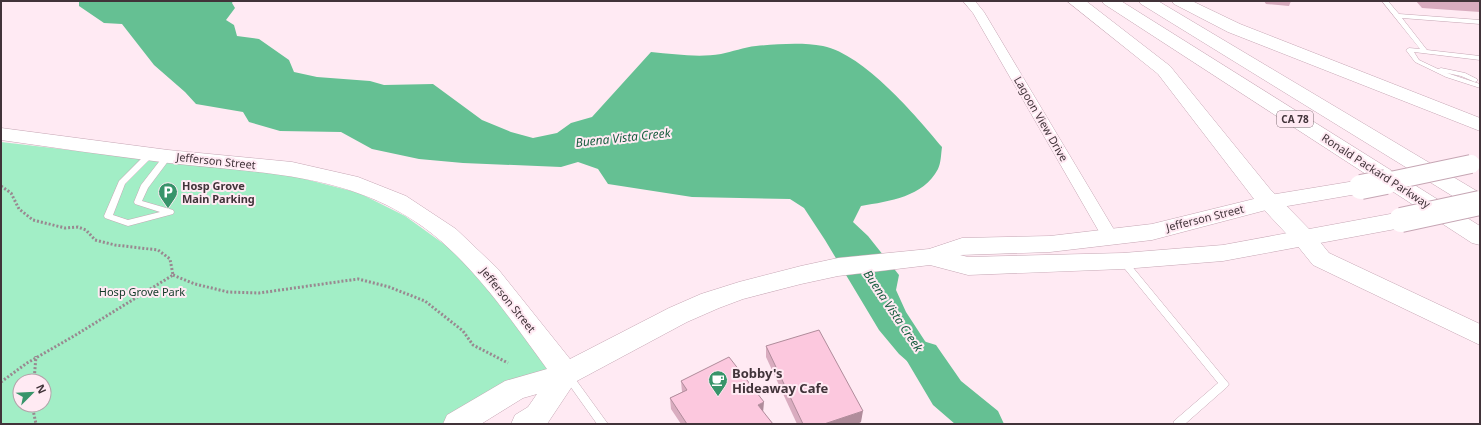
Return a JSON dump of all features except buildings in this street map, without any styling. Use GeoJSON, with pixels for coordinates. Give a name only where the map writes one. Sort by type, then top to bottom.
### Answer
{"type":"FeatureCollection","features":[{"type":"Feature","properties":{"kind":"main road"},"geometry":{"type":"LineString","coordinates":[[1075,1],[1098,17],[1164,70],[1270,202],[1304,238],[1321,259],[1480,335]]}},
{"type":"Feature","properties":{"kind":"main road","name":"Ronald Packard Parkway"},"geometry":{"type":"LineString","coordinates":[[1110,1],[1480,237]]}},
{"type":"Feature","properties":{"kind":"main road","name":"CA 78"},"geometry":{"type":"LineString","coordinates":[[1147,1],[1480,203]]}},
{"type":"Feature","properties":{"kind":"main road"},"geometry":{"type":"LineString","coordinates":[[1180,1],[1241,30],[1480,125]]}},
{"type":"Feature","properties":{"kind":"main road","name":"Jefferson Street"},"geometry":{"type":"LineString","coordinates":[[1,134],[160,155],[292,170],[351,182],[398,201],[448,235],[490,275],[566,374],[678,315],[710,301],[801,275],[845,266],[930,257],[962,246],[1050,244],[1152,232],[1270,202],[1475,164]]}},
{"type":"Feature","properties":{"kind":"main road","name":"Jefferson Street"},"geometry":{"type":"LineString","coordinates":[[930,257],[968,266],[1123,261],[1223,253],[1402,220],[1480,203]]}},
{"type":"Feature","properties":{"kind":"main road"},"geometry":{"type":"LineString","coordinates":[[457,424],[515,389],[566,374]]}},
{"type":"Feature","properties":{"kind":"main road"},"geometry":{"type":"LineString","coordinates":[[525,424],[538,415],[566,374]]}},
{"type":"Feature","properties":{"kind":"street","name":"Lagoon View Drive"},"geometry":{"type":"LineString","coordinates":[[969,1],[978,12],[1110,238]]}},
{"type":"Feature","properties":{"kind":"lane"},"geometry":{"type":"LineString","coordinates":[[1385,1],[1426,52]]}},
{"type":"Feature","properties":{"kind":"lane"},"geometry":{"type":"LineString","coordinates":[[1397,16],[1480,22]]}},
{"type":"Feature","properties":{"kind":"lane"},"geometry":{"type":"LineString","coordinates":[[1480,58],[1409,50],[1417,60],[1436,70],[1449,70],[1463,74],[1480,84]]}},
{"type":"Feature","properties":{"kind":"lane"},"geometry":{"type":"LineString","coordinates":[[160,155],[138,202],[170,212],[128,223],[108,216],[122,183],[160,155]]}},
{"type":"Feature","properties":{"kind":"lane"},"geometry":{"type":"LineString","coordinates":[[1123,261],[1224,384],[1178,424]]}},
{"type":"Feature","properties":{"kind":"lane"},"geometry":{"type":"LineString","coordinates":[[566,374],[603,424]]}},
{"type":"Feature","properties":{"kind":"path"},"geometry":{"type":"LineString","coordinates":[[1,186],[11,193],[19,209],[33,220],[65,228],[78,227],[86,230],[96,240],[115,245],[158,250],[170,259],[173,275]]}},
{"type":"Feature","properties":{"kind":"path"},"geometry":{"type":"LineString","coordinates":[[1,382],[36,355],[70,338],[138,294],[173,275]]}},
{"type":"Feature","properties":{"kind":"path"},"geometry":{"type":"LineString","coordinates":[[173,275],[195,284],[228,292],[259,292],[358,279],[374,283],[424,301],[463,331],[473,345],[508,363]]}},
{"type":"Feature","properties":{"kind":"path"},"geometry":{"type":"LineString","coordinates":[[35,373],[36,355]]}},
{"type":"Feature","properties":{"kind":"path"},"geometry":{"type":"LineString","coordinates":[[34,413],[36,424]]}},
{"type":"Feature","properties":{"kind":"green space","name":"Hosp Grove Park"},"geometry":{"type":"Polygon","coordinates":[[[1,142],[293,176],[359,193],[405,216],[448,247],[491,290],[550,372],[470,424],[1,424],[1,142]]]}},
{"type":"Feature","properties":{"kind":"water"},"geometry":{"type":"Polygon","coordinates":[[[79,1],[233,1],[232,3],[235,8],[226,20],[234,25],[237,36],[259,39],[289,60],[294,72],[317,77],[370,81],[384,85],[433,84],[482,120],[511,132],[533,138],[557,133],[571,123],[592,117],[651,52],[704,56],[752,47],[798,44],[823,46],[839,52],[856,61],[872,73],[904,103],[942,147],[938,169],[924,186],[905,196],[861,206],[853,222],[868,236],[899,275],[896,290],[906,312],[951,381],[947,393],[930,381],[899,354],[879,330],[804,208],[790,199],[692,197],[608,184],[598,169],[578,162],[561,167],[463,163],[419,159],[372,149],[341,132],[280,131],[249,122],[243,112],[196,104],[185,92],[154,65],[122,24],[104,23],[79,6],[79,1]]]}},
{"type":"Feature","properties":{"kind":"waterway","name":"Buena Vista Creek"},"geometry":{"type":"LineString","coordinates":[[923,356],[947,393],[984,424]]}},
{"type":"Feature","properties":{"kind":"place","name":"Hosp Grove Main Parking"},"geometry":{"type":"Point","coordinates":[168,209]}},
{"type":"Feature","properties":{"kind":"place","name":"Bobby's Hideaway Cafe"},"geometry":{"type":"Point","coordinates":[718,397]}}]}
